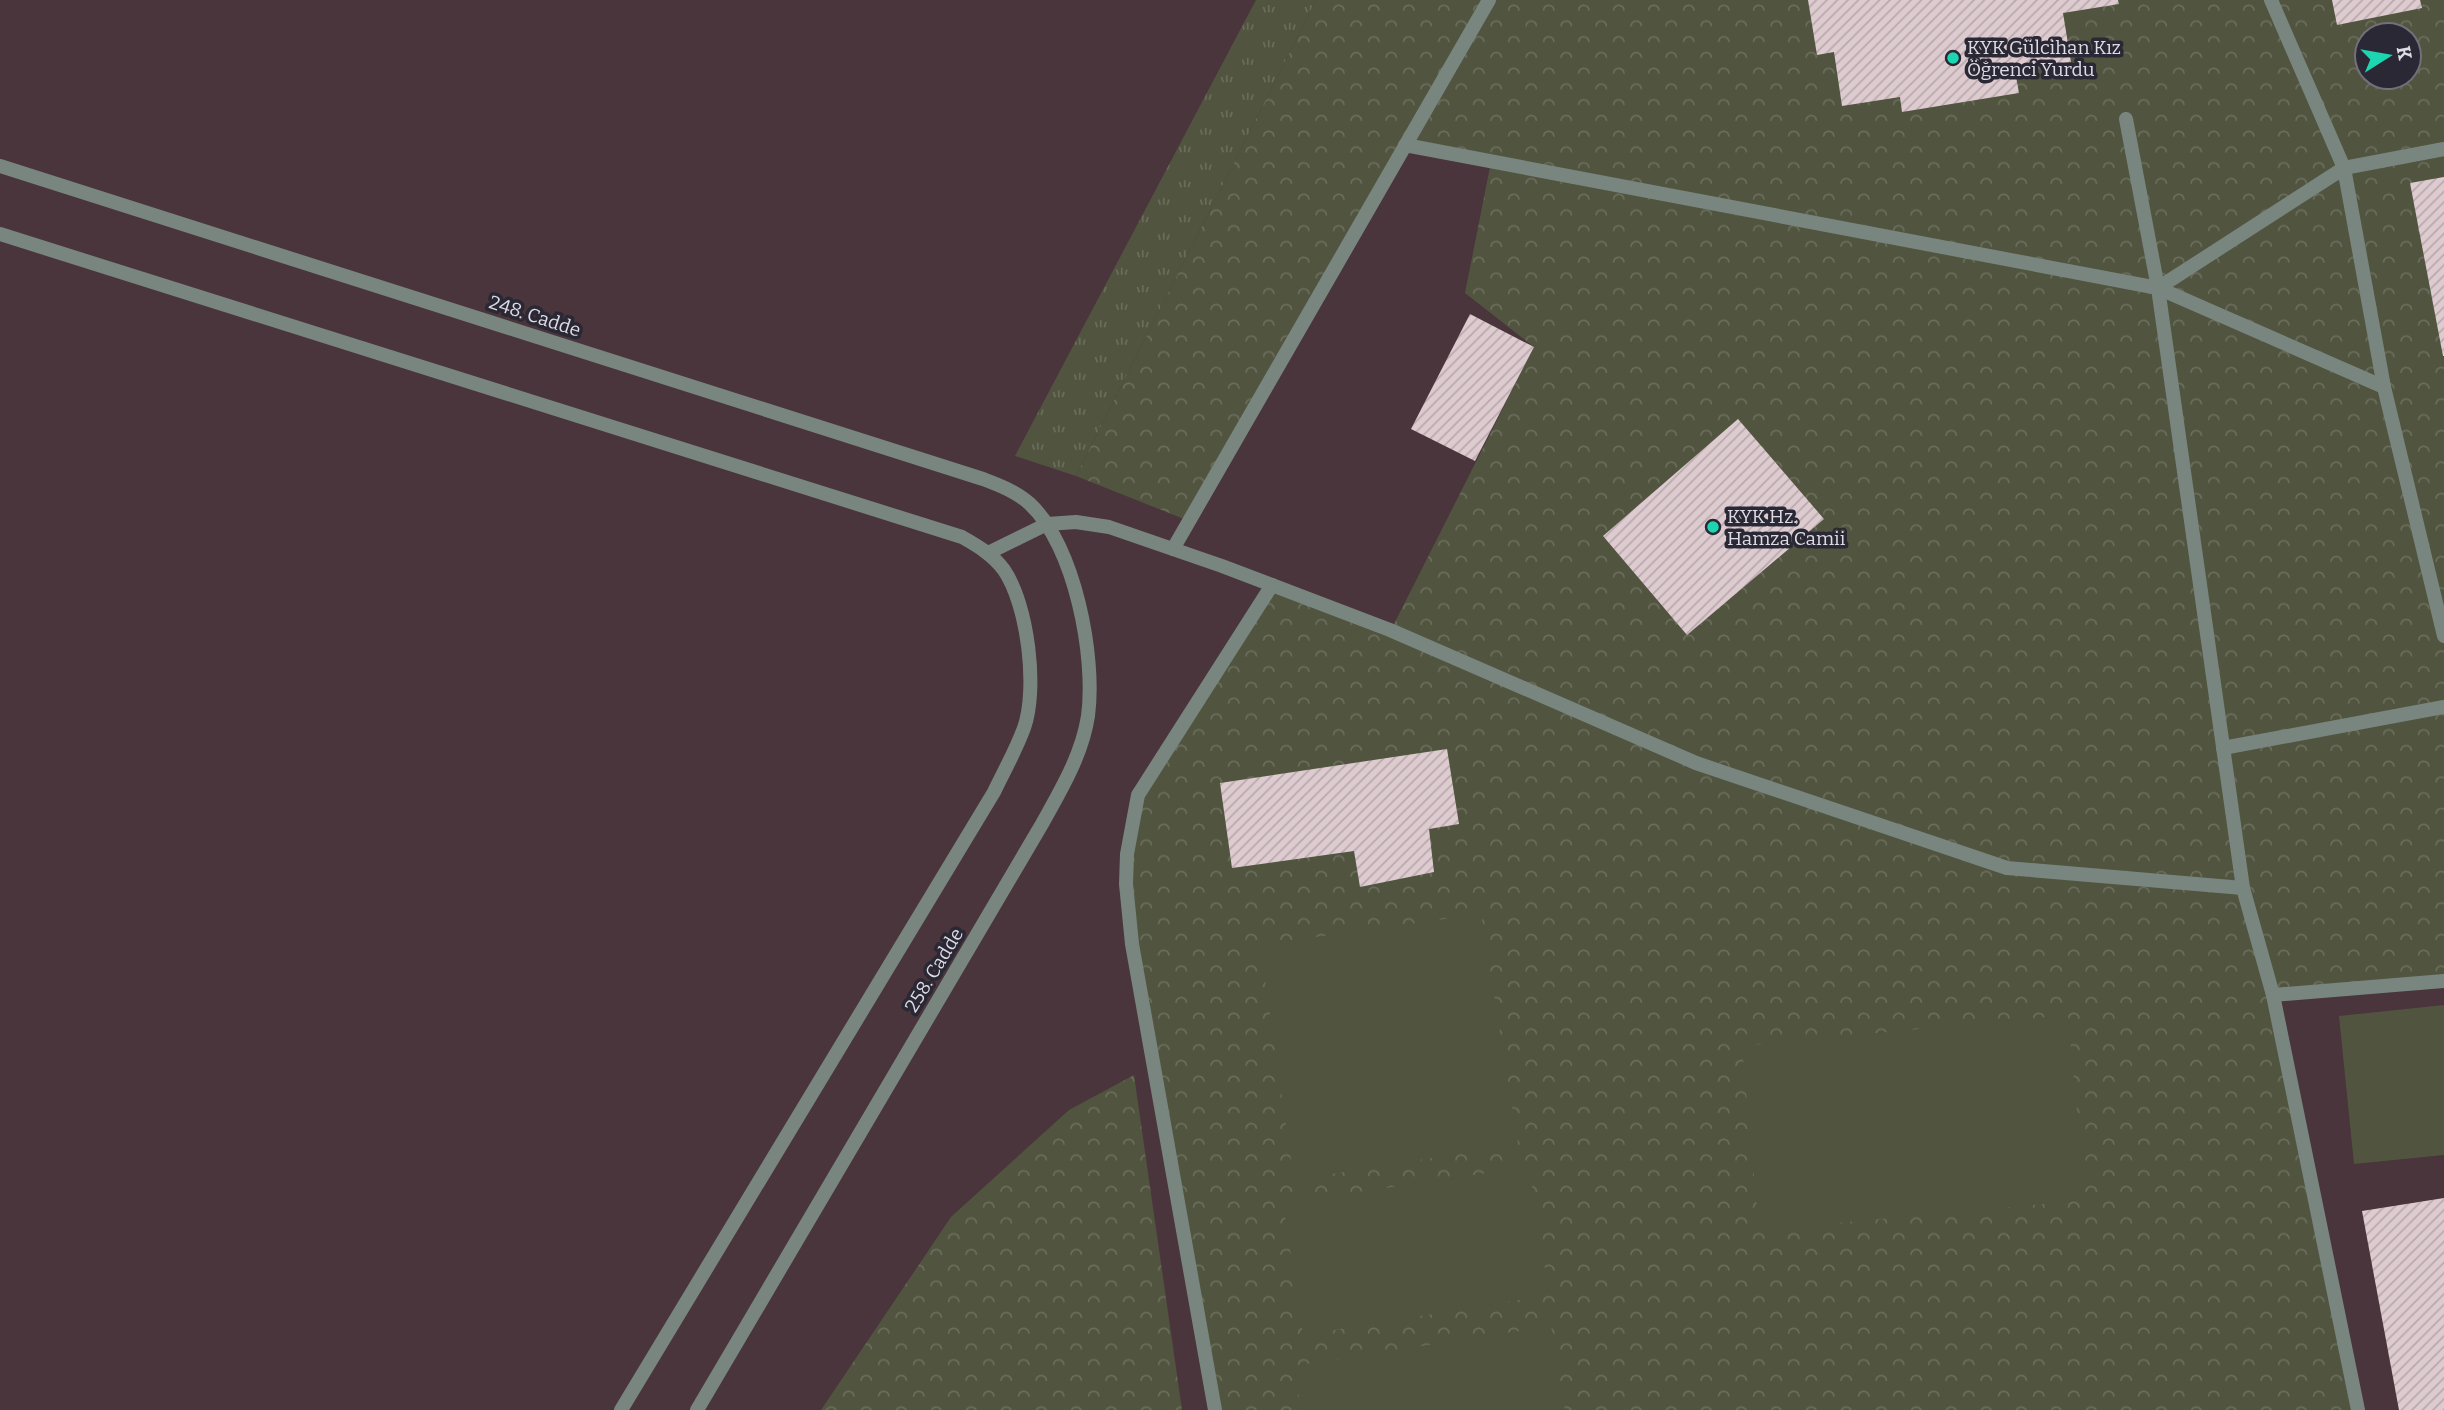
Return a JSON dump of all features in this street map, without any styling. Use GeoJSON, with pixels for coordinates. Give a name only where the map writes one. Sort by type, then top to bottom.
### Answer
{"type":"FeatureCollection","features":[{"type":"Feature","properties":{"kind":"street"},"geometry":{"type":"LineString","coordinates":[[1173,549],[1489,0]]}},
{"type":"Feature","properties":{"kind":"street"},"geometry":{"type":"LineString","coordinates":[[2271,0],[2344,168],[2384,387],[2444,636]]}},
{"type":"Feature","properties":{"kind":"street"},"geometry":{"type":"LineString","coordinates":[[2126,119],[2158,288],[2243,888],[2273,995],[2358,1410]]}},
{"type":"Feature","properties":{"kind":"street"},"geometry":{"type":"LineString","coordinates":[[1405,145],[2158,288],[2384,387]]}},
{"type":"Feature","properties":{"kind":"street"},"geometry":{"type":"LineString","coordinates":[[2158,288],[2344,168],[2444,149]]}},
{"type":"Feature","properties":{"kind":"street","name":"248. Cadde"},"geometry":{"type":"LineString","coordinates":[[0,166],[983,479],[1008,489],[1029,503],[1047,524]]}},
{"type":"Feature","properties":{"kind":"street"},"geometry":{"type":"LineString","coordinates":[[0,234],[962,537],[988,552],[1005,571],[1015,594],[1024,628],[1030,662],[1031,695],[1024,726],[994,792],[621,1410]]}},
{"type":"Feature","properties":{"kind":"street"},"geometry":{"type":"LineString","coordinates":[[988,552],[1047,524],[1076,522],[1109,527],[1390,630],[1696,763],[2007,868],[2243,888]]}},
{"type":"Feature","properties":{"kind":"street","name":"258. Cadde"},"geometry":{"type":"LineString","coordinates":[[697,1410],[1042,824],[1079,752],[1087,717],[1090,676],[1085,635],[1070,575],[1047,524]]}},
{"type":"Feature","properties":{"kind":"street"},"geometry":{"type":"LineString","coordinates":[[1215,1410],[1132,944],[1126,884],[1127,854],[1138,795],[1272,585]]}},
{"type":"Feature","properties":{"kind":"street"},"geometry":{"type":"LineString","coordinates":[[2223,748],[2444,707]]}},
{"type":"Feature","properties":{"kind":"street"},"geometry":{"type":"LineString","coordinates":[[2273,995],[2444,981]]}},
{"type":"Feature","properties":{"kind":"shaded area"},"geometry":{"type":"Polygon","coordinates":[[[0,0],[2444,0],[2444,1410],[0,1410],[0,0]]]}},
{"type":"Feature","properties":{"kind":"green space"},"geometry":{"type":"Polygon","coordinates":[[[1256,0],[1316,0],[1076,476],[1015,456],[1256,0]]]}},
{"type":"Feature","properties":{"kind":"green space"},"geometry":{"type":"Polygon","coordinates":[[[1316,0],[2444,0],[2444,981],[2274,995],[2358,1410],[1215,1410],[1128,914],[1138,795],[1272,585],[1391,630],[1534,347],[1465,293],[1491,162],[1405,145],[1189,521],[1076,476],[1316,0]]]}},
{"type":"Feature","properties":{"kind":"green space"},"geometry":{"type":"Polygon","coordinates":[[[1481,914],[1518,1144],[1294,1180],[1260,945],[1481,914]]]}},
{"type":"Feature","properties":{"kind":"green space"},"geometry":{"type":"Polygon","coordinates":[[[2444,1005],[2444,1155],[2354,1164],[2339,1016],[2444,1005]]]}},
{"type":"Feature","properties":{"kind":"green space"},"geometry":{"type":"Polygon","coordinates":[[[2068,1015],[2085,1200],[1759,1230],[1742,1046],[2068,1015]]]}},
{"type":"Feature","properties":{"kind":"green space"},"geometry":{"type":"Polygon","coordinates":[[[1134,1075],[1182,1410],[821,1410],[951,1217],[1069,1110],[1134,1075]]]}},
{"type":"Feature","properties":{"kind":"green space"},"geometry":{"type":"Polygon","coordinates":[[[1529,1167],[1549,1295],[1303,1335],[1283,1203],[1529,1167]]]}},
{"type":"Feature","properties":{"kind":"green space"},"geometry":{"type":"Polygon","coordinates":[[[1551,1326],[1565,1410],[1301,1410],[1294,1366],[1551,1326]]]}},
{"type":"Feature","properties":{"kind":"building","name":"KYK Gülcihan Kız Öğrenci Yurdu"},"geometry":{"type":"Polygon","coordinates":[[[1808,0],[2118,0],[2119,4],[2063,13],[2071,62],[2015,71],[2019,93],[1902,112],[1900,97],[1842,106],[1834,52],[1817,55],[1808,0]]]}},
{"type":"Feature","properties":{"kind":"building"},"geometry":{"type":"Polygon","coordinates":[[[2332,0],[2420,0],[2422,8],[2353,21],[2337,25],[2332,0]]]}},
{"type":"Feature","properties":{"kind":"building"},"geometry":{"type":"Polygon","coordinates":[[[2444,177],[2444,356],[2443,356],[2410,183],[2444,177]]]}},
{"type":"Feature","properties":{"kind":"building"},"geometry":{"type":"Polygon","coordinates":[[[1470,314],[1534,347],[1475,461],[1411,429],[1470,314]]]}},
{"type":"Feature","properties":{"kind":"building","name":"KYK Hz. Hamza Camii"},"geometry":{"type":"Polygon","coordinates":[[[1738,419],[1824,519],[1687,635],[1603,536],[1738,419]]]}},
{"type":"Feature","properties":{"kind":"building"},"geometry":{"type":"Polygon","coordinates":[[[1447,749],[1459,824],[1429,829],[1434,872],[1360,887],[1354,851],[1232,868],[1220,783],[1447,749]]]}},
{"type":"Feature","properties":{"kind":"building"},"geometry":{"type":"Polygon","coordinates":[[[2444,1198],[2444,1410],[2399,1410],[2362,1211],[2444,1198]]]}},
{"type":"Feature","properties":{"kind":"place","name":"KYK Gülcihan Kız Öğrenci Yurdu"},"geometry":{"type":"Point","coordinates":[1953,58]}},
{"type":"Feature","properties":{"kind":"place","name":"KYK Hz. Hamza Camii"},"geometry":{"type":"Point","coordinates":[1713,527]}}]}
